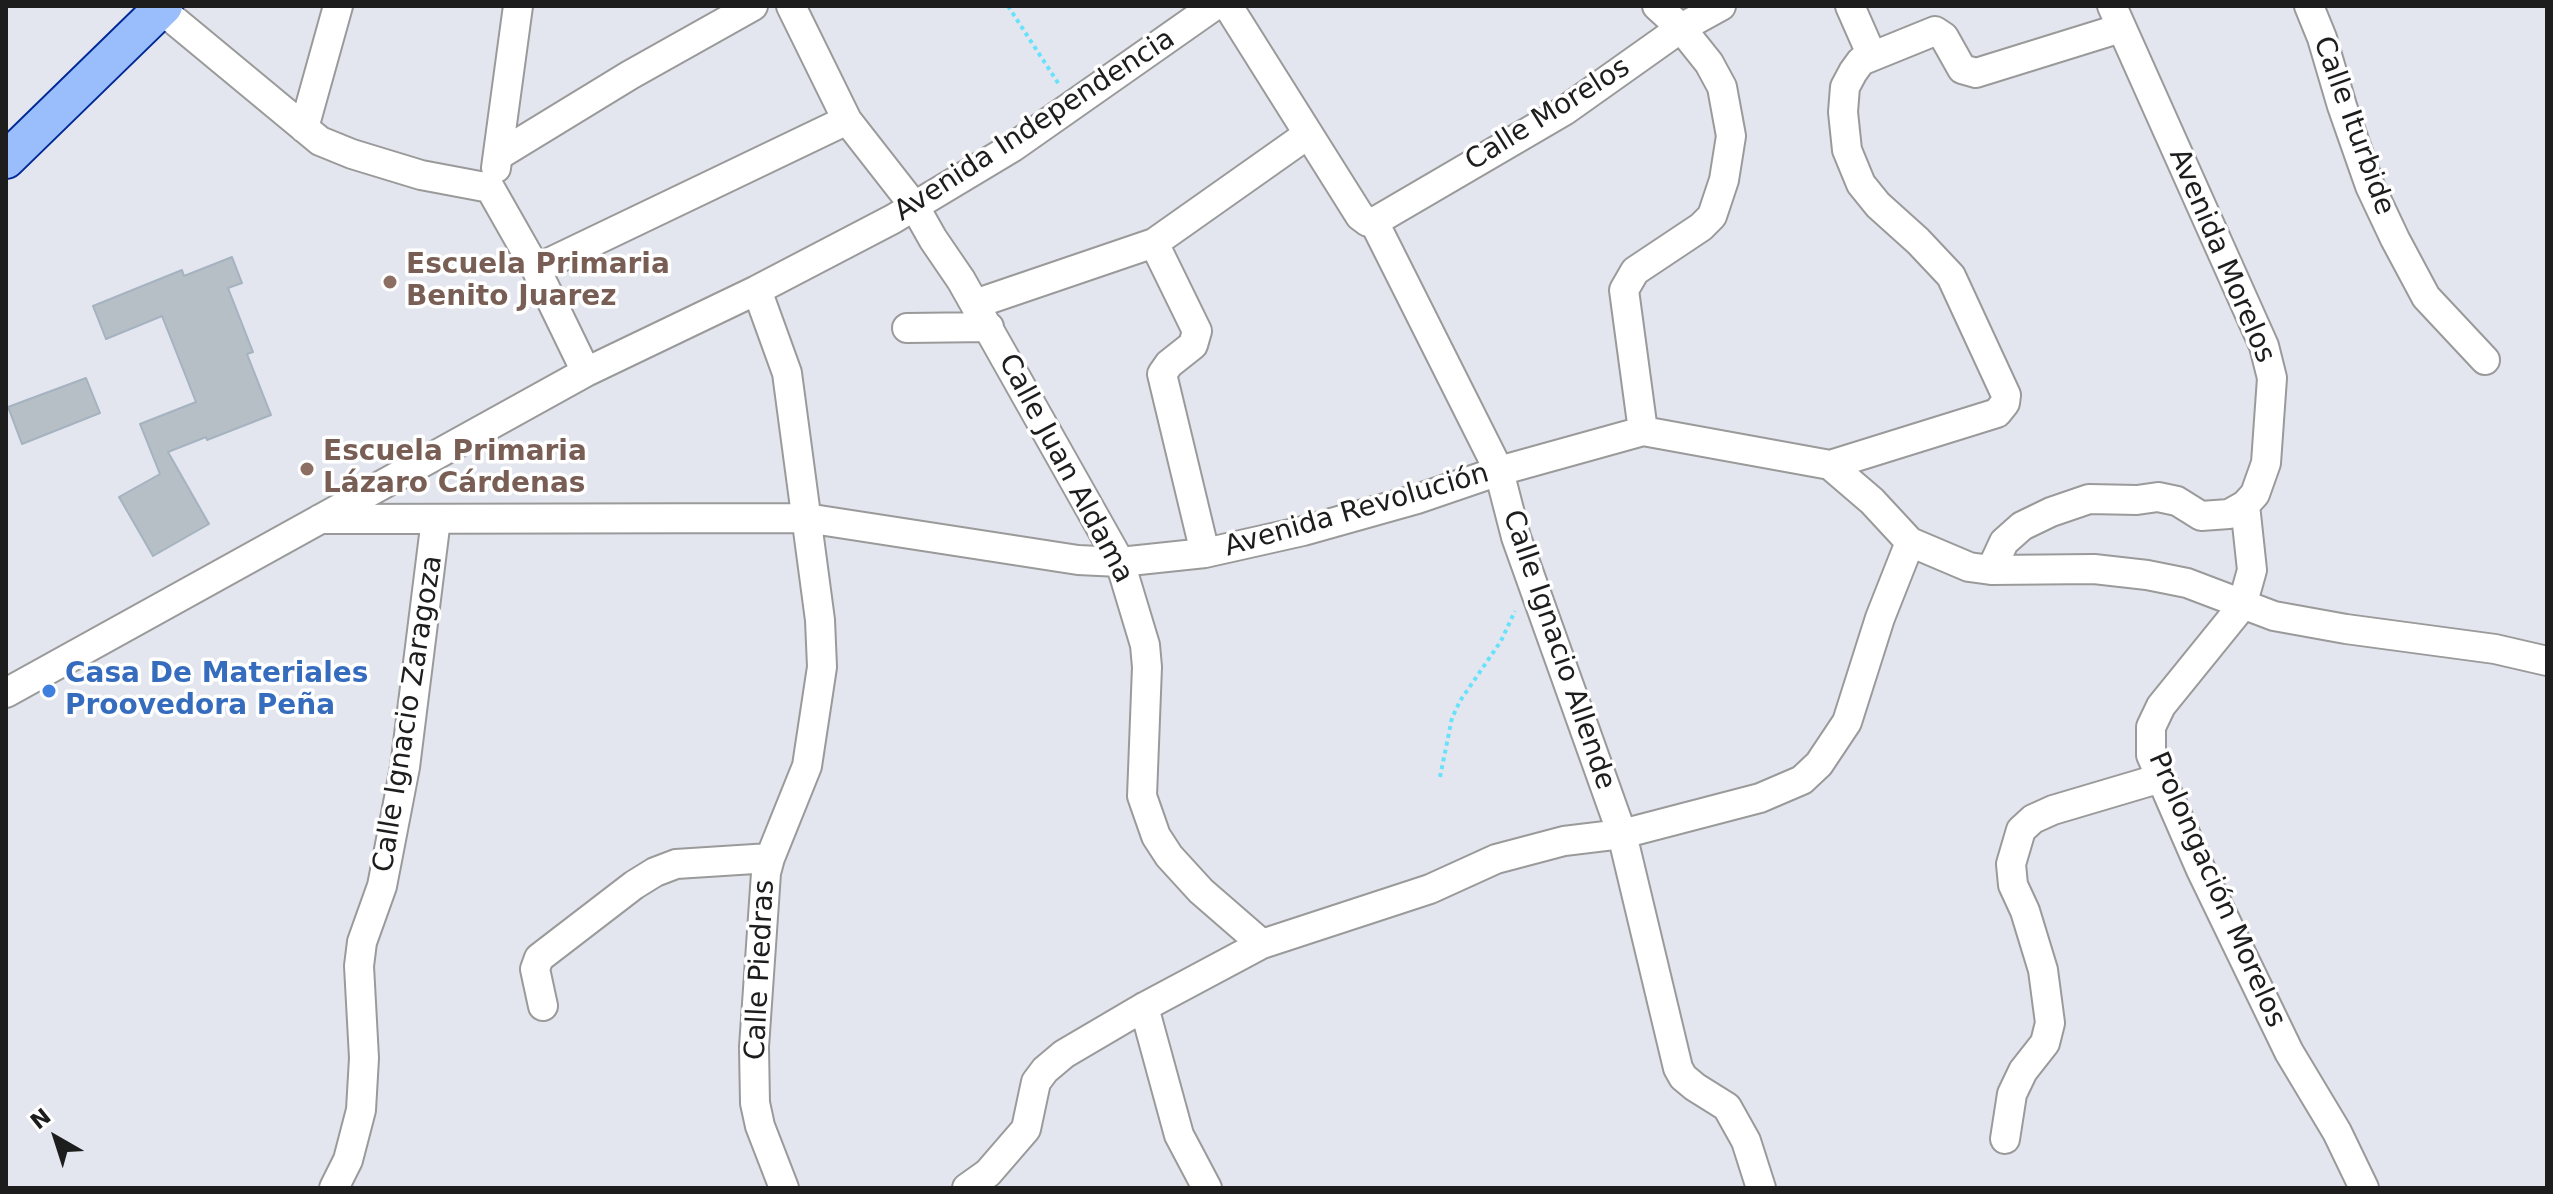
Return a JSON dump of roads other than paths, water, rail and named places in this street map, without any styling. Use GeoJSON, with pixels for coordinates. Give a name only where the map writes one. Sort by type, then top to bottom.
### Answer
{"type":"FeatureCollection","features":[{"type":"Feature","properties":{"kind":"main road"},"geometry":{"type":"LineString","coordinates":[[6,160],[161,7]]}},
{"type":"Feature","properties":{"kind":"street"},"geometry":{"type":"LineString","coordinates":[[304,128],[338,6]]}},
{"type":"Feature","properties":{"kind":"street"},"geometry":{"type":"LineString","coordinates":[[518,6],[499,155],[490,188],[536,269],[586,372]]}},
{"type":"Feature","properties":{"kind":"street"},"geometry":{"type":"LineString","coordinates":[[499,155],[630,75],[753,6]]}},
{"type":"Feature","properties":{"kind":"street","name":"Calle Juan Aldama"},"geometry":{"type":"LineString","coordinates":[[791,6],[847,120],[915,207],[982,315],[1120,562],[1145,645],[1147,667],[1142,796],[1156,836],[1169,856],[1201,891],[1262,944]]}},
{"type":"Feature","properties":{"kind":"street","name":"Avenida Independencia"},"geometry":{"type":"LineString","coordinates":[[6,693],[586,372],[847,245],[915,207],[1013,147],[1214,6]]}},
{"type":"Feature","properties":{"kind":"street","name":"Calle Ignacio Allende"},"geometry":{"type":"LineString","coordinates":[[1228,6],[1360,216],[1374,222],[1499,471],[1516,537],[1622,834],[1678,1068],[1695,1087],[1727,1107],[1746,1141],[1761,1188]]}},
{"type":"Feature","properties":{"kind":"street"},"geometry":{"type":"LineString","coordinates":[[1643,431],[1624,290],[1635,271],[1701,227],[1712,216],[1724,180],[1731,136],[1722,87],[1709,63],[1681,28],[1657,6]]}},
{"type":"Feature","properties":{"kind":"street","name":"Calle Morelos"},"geometry":{"type":"LineString","coordinates":[[1374,222],[1564,111],[1681,28],[1721,6]]}},
{"type":"Feature","properties":{"kind":"street"},"geometry":{"type":"LineString","coordinates":[[1850,6],[1872,56],[1930,32],[1940,32],[1962,69],[1976,73],[2117,17]]}},
{"type":"Feature","properties":{"kind":"street","name":"Calle Iturbide"},"geometry":{"type":"LineString","coordinates":[[2309,6],[2370,186],[2395,239],[2426,297],[2485,360]]}},
{"type":"Feature","properties":{"kind":"street"},"geometry":{"type":"LineString","coordinates":[[161,7],[320,141],[421,175],[490,188]]}},
{"type":"Feature","properties":{"kind":"street","name":"Avenida Morelos"},"geometry":{"type":"LineString","coordinates":[[2117,17],[2270,362],[2272,378],[2266,463],[2255,494],[2245,505]]}},
{"type":"Feature","properties":{"kind":"street","name":"Avenida Revolución"},"geometry":{"type":"LineString","coordinates":[[320,519],[806,518],[1078,560],[1120,562],[1205,553],[1303,531],[1643,431],[1830,465],[1997,413],[2005,403],[2006,395],[1951,276],[1878,205],[1861,184],[1847,150],[1843,112],[1845,87],[1861,61],[1872,56]]}},
{"type":"Feature","properties":{"kind":"street"},"geometry":{"type":"LineString","coordinates":[[536,269],[847,120]]}},
{"type":"Feature","properties":{"kind":"street"},"geometry":{"type":"LineString","coordinates":[[907,328],[982,315],[1154,243],[1307,135]]}},
{"type":"Feature","properties":{"kind":"street"},"geometry":{"type":"LineString","coordinates":[[1154,243],[1197,331],[1193,345],[1169,364],[1162,374],[1205,553]]}},
{"type":"Feature","properties":{"kind":"street","name":"Calle Piedras"},"geometry":{"type":"LineString","coordinates":[[757,290],[787,373],[820,620],[822,667],[807,766],[766,873],[754,1047],[755,1103],[760,1126],[784,1188]]}},
{"type":"Feature","properties":{"kind":"street"},"geometry":{"type":"LineString","coordinates":[[1830,465],[1872,501],[1910,542],[1969,567],[1991,570],[2094,569],[2147,575],[2187,583],[2242,606],[2307,623],[2495,649],[2547,661]]}},
{"type":"Feature","properties":{"kind":"street"},"geometry":{"type":"LineString","coordinates":[[1991,570],[2004,542],[2022,526],[2089,499],[2158,497],[2177,501],[2201,516],[2229,514],[2245,505],[2252,570],[2242,606]]}},
{"type":"Feature","properties":{"kind":"street","name":"Calle Ignacio Zaragoza"},"geometry":{"type":"LineString","coordinates":[[334,1188],[348,1160],[361,1110],[364,1058],[359,966],[362,942],[382,886],[405,767],[436,519]]}},
{"type":"Feature","properties":{"kind":"street"},"geometry":{"type":"LineString","coordinates":[[967,1188],[988,1173],[1026,1129],[1036,1082],[1064,1054],[1262,944],[1430,889],[1496,859],[1564,841],[1622,834],[1760,798],[1802,780],[1819,764],[1847,722],[1880,618],[1910,542]]}},
{"type":"Feature","properties":{"kind":"street","name":"Prolongación Morelos"},"geometry":{"type":"LineString","coordinates":[[2242,606],[2161,706],[2151,727],[2151,755],[2201,870],[2289,1052],[2337,1132],[2363,1187]]}},
{"type":"Feature","properties":{"kind":"street"},"geometry":{"type":"LineString","coordinates":[[2005,1139],[2012,1094],[2023,1071],[2045,1043],[2050,1023],[2043,970],[2025,911],[2013,885],[2011,864],[2021,830],[2033,819],[2053,810],[2161,778]]}},
{"type":"Feature","properties":{"kind":"street"},"geometry":{"type":"LineString","coordinates":[[543,1006],[535,969],[539,958],[634,885],[676,864],[770,858]]}},
{"type":"Feature","properties":{"kind":"street"},"geometry":{"type":"LineString","coordinates":[[1144,1007],[1179,1135],[1207,1188]]}},
{"type":"Feature","properties":{"kind":"place","name":"Escuela Primaria Benito Juarez"},"geometry":{"type":"Point","coordinates":[390,282]}},
{"type":"Feature","properties":{"kind":"place","name":"Escuela Primaria Lázaro Cárdenas"},"geometry":{"type":"Point","coordinates":[307,469]}},
{"type":"Feature","properties":{"kind":"place","name":"Casa De Materiales Proovedora Peña"},"geometry":{"type":"Point","coordinates":[49,691]}}]}
